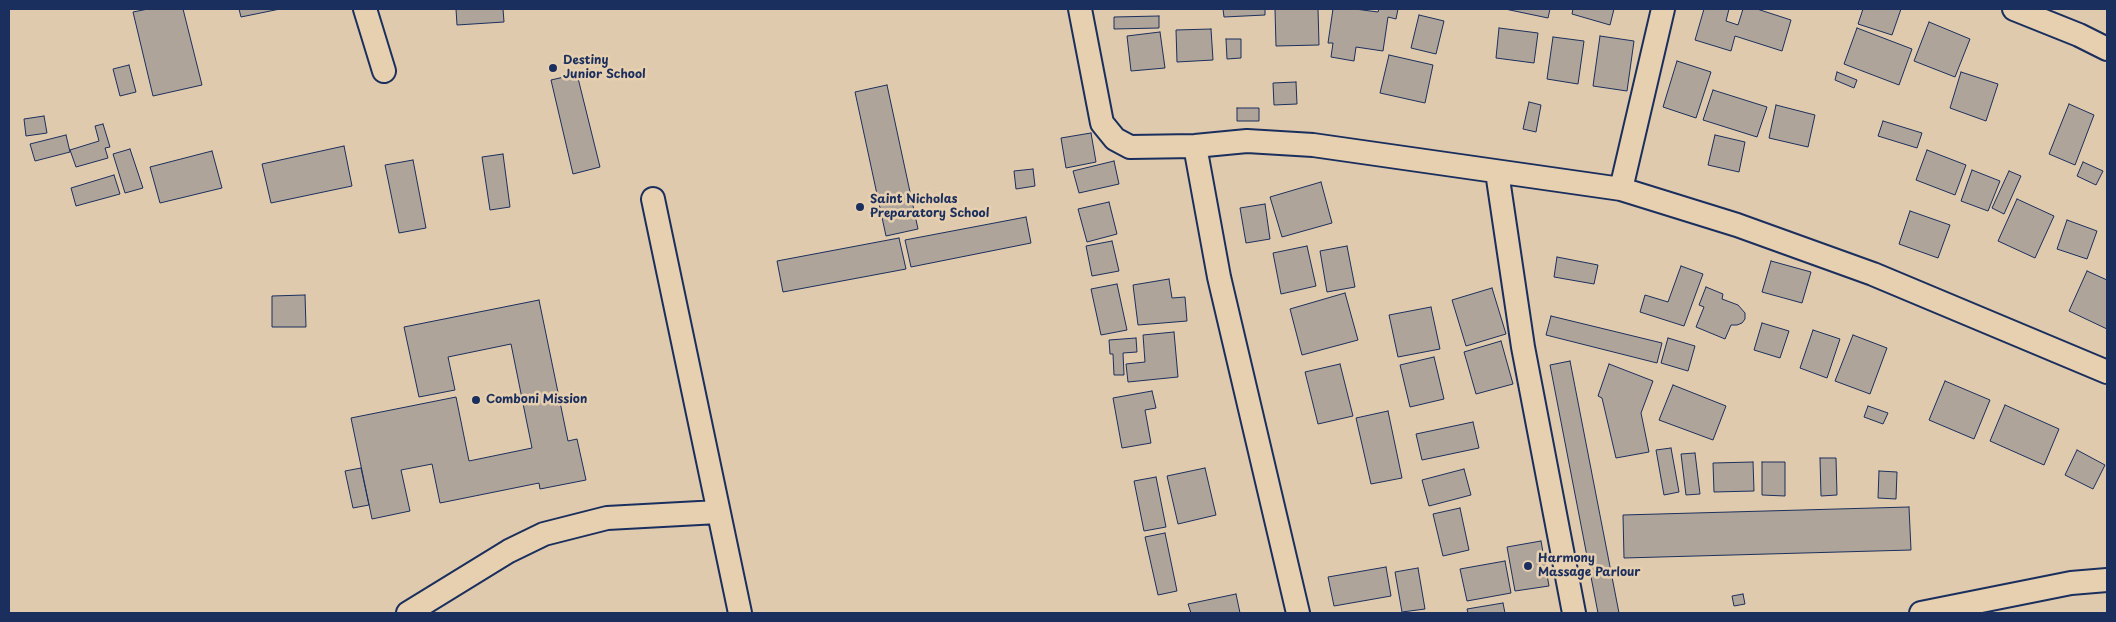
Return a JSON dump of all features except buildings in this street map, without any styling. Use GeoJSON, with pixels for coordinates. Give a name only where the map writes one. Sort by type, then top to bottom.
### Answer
{"type":"FeatureCollection","features":[{"type":"Feature","properties":{"kind":"street"},"geometry":{"type":"LineString","coordinates":[[366,9],[384,71]]}},
{"type":"Feature","properties":{"kind":"street"},"geometry":{"type":"LineString","coordinates":[[1080,9],[1102,123],[1115,139],[1130,147],[1196,146],[1247,141],[1313,145],[1621,189],[1737,225],[1873,274],[2107,372]]}},
{"type":"Feature","properties":{"kind":"street"},"geometry":{"type":"LineString","coordinates":[[1621,189],[1663,9]]}},
{"type":"Feature","properties":{"kind":"street"},"geometry":{"type":"LineString","coordinates":[[2014,9],[2107,49]]}},
{"type":"Feature","properties":{"kind":"street"},"geometry":{"type":"LineString","coordinates":[[1196,146],[1219,277],[1298,613]]}},
{"type":"Feature","properties":{"kind":"street"},"geometry":{"type":"LineString","coordinates":[[1496,172],[1523,347],[1574,613]]}},
{"type":"Feature","properties":{"kind":"street"},"geometry":{"type":"LineString","coordinates":[[654,199],[740,613]]}},
{"type":"Feature","properties":{"kind":"street"},"geometry":{"type":"LineString","coordinates":[[408,613],[508,551],[544,534],[607,518],[718,512]]}},
{"type":"Feature","properties":{"kind":"street"},"geometry":{"type":"LineString","coordinates":[[1922,613],[2071,583],[2107,580]]}},
{"type":"Feature","properties":{"kind":"place","name":"Destiny Junior School"},"geometry":{"type":"Point","coordinates":[553,68]}},
{"type":"Feature","properties":{"kind":"place","name":"Saint Nicholas Preparatory School"},"geometry":{"type":"Point","coordinates":[860,207]}},
{"type":"Feature","properties":{"kind":"place","name":"Comboni Mission"},"geometry":{"type":"Point","coordinates":[476,400]}},
{"type":"Feature","properties":{"kind":"place","name":"Harmony Massage Parlour"},"geometry":{"type":"Point","coordinates":[1528,566]}}]}
